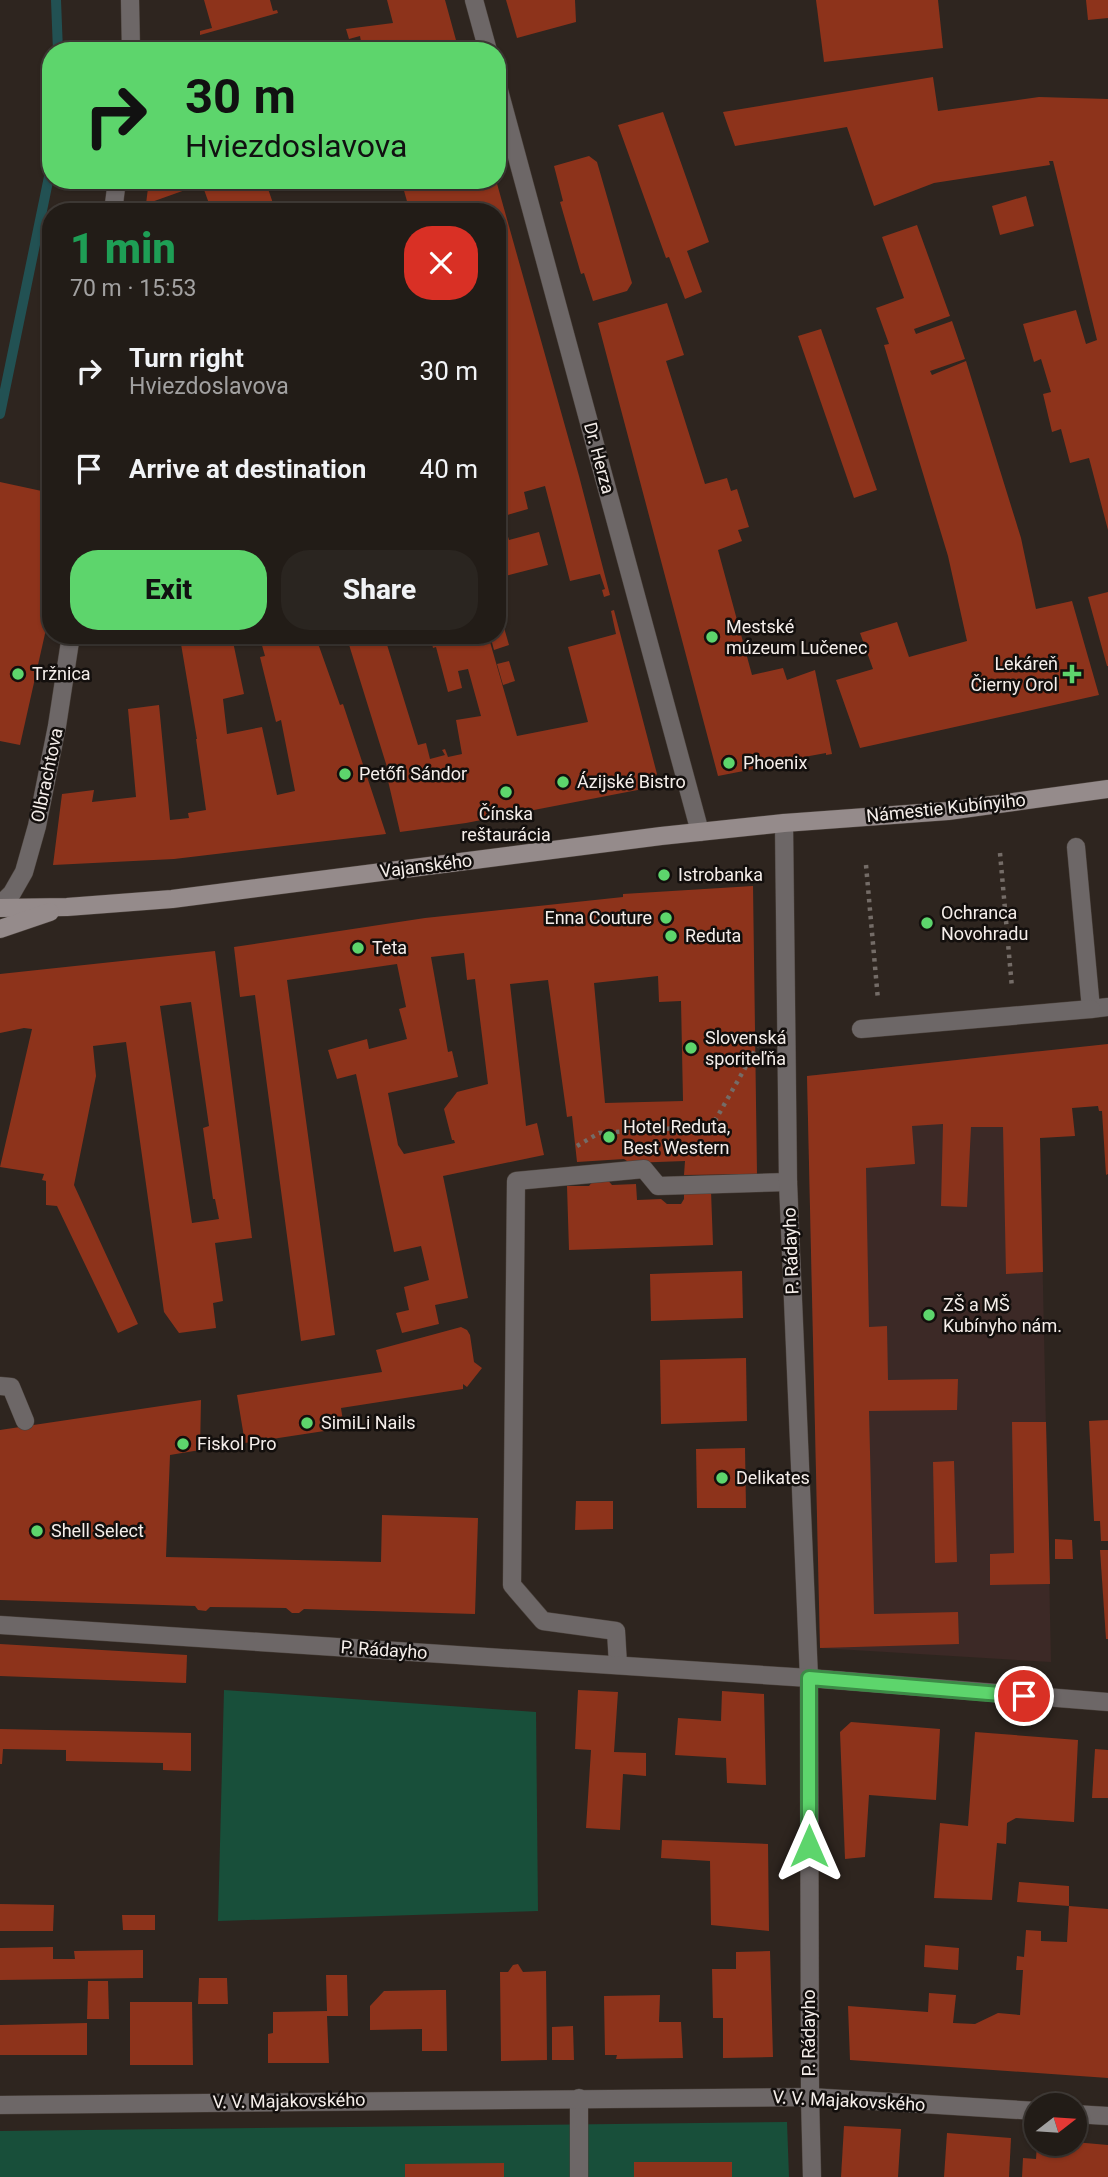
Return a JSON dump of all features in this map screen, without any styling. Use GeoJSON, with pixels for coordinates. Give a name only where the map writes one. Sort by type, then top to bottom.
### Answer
{"type":"FeatureCollection","features":[{"type":"Feature","properties":{"kind":"main road","name":"Námestie Kubínyiho"},"geometry":{"type":"LineString","coordinates":[[784,823],[948,811],[1108,789]]}},
{"type":"Feature","properties":{"kind":"main road","name":"Vajanského"},"geometry":{"type":"LineString","coordinates":[[0,906],[67,907],[172,899],[784,823]]}},
{"type":"Feature","properties":{"kind":"main road","name":"Vajanského"},"geometry":{"type":"LineString","coordinates":[[0,929],[67,907]]}},
{"type":"Feature","properties":{"kind":"street"},"geometry":{"type":"LineString","coordinates":[[130,0],[131,42]]}},
{"type":"Feature","properties":{"kind":"street"},"geometry":{"type":"LineString","coordinates":[[474,0],[486,42]]}},
{"type":"Feature","properties":{"kind":"street","name":"Dr. Herza"},"geometry":{"type":"LineString","coordinates":[[506,116],[700,832]]}},
{"type":"Feature","properties":{"kind":"street","name":"Olbrachtova"},"geometry":{"type":"LineString","coordinates":[[0,906],[12,893],[24,872],[37,826],[70,644]]}},
{"type":"Feature","properties":{"kind":"street","name":"P. Rádayho"},"geometry":{"type":"LineString","coordinates":[[784,823],[788,1182],[809,1678],[812,2177]]}},
{"type":"Feature","properties":{"kind":"street"},"geometry":{"type":"LineString","coordinates":[[861,1029],[1100,1008],[1076,847]]}},
{"type":"Feature","properties":{"kind":"street"},"geometry":{"type":"LineString","coordinates":[[618,1665],[616,1631],[543,1621],[512,1585],[516,1181],[644,1169],[658,1186],[788,1182]]}},
{"type":"Feature","properties":{"kind":"street"},"geometry":{"type":"LineString","coordinates":[[0,1386],[11,1387],[26,1421]]}},
{"type":"Feature","properties":{"kind":"street","name":"P. Rádayho"},"geometry":{"type":"LineString","coordinates":[[0,1625],[809,1678]]}},
{"type":"Feature","properties":{"kind":"street"},"geometry":{"type":"LineString","coordinates":[[809,1678],[1108,1702]]}},
{"type":"Feature","properties":{"kind":"street","name":"V. V. Majakovského"},"geometry":{"type":"LineString","coordinates":[[0,2105],[810,2097],[1024,2110]]}},
{"type":"Feature","properties":{"kind":"street"},"geometry":{"type":"LineString","coordinates":[[579,2098],[579,2177]]}},
{"type":"Feature","properties":{"kind":"street"},"geometry":{"type":"LineString","coordinates":[[1087,2115],[1108,2116]]}},
{"type":"Feature","properties":{"kind":"path"},"geometry":{"type":"LineString","coordinates":[[1000,853],[1014,1015]]}},
{"type":"Feature","properties":{"kind":"path"},"geometry":{"type":"LineString","coordinates":[[866,865],[881,1027]]}},
{"type":"Feature","properties":{"kind":"path"},"geometry":{"type":"LineString","coordinates":[[575,1147],[599,1133],[712,1126],[763,1037]]}},
{"type":"Feature","properties":{"kind":"shaded area","name":"ZŠ a MŠ Kubínyho nám."},"geometry":{"type":"Polygon","coordinates":[[[1038,1051],[1051,1662],[820,1648],[807,1076],[1038,1051]]]}},
{"type":"Feature","properties":{"kind":"green space"},"geometry":{"type":"Polygon","coordinates":[[[224,1690],[536,1712],[538,1911],[218,1921],[224,1690]]]}},
{"type":"Feature","properties":{"kind":"green space"},"geometry":{"type":"Polygon","coordinates":[[[787,2122],[789,2177],[0,2177],[0,2131],[787,2122]]]}},
{"type":"Feature","properties":{"kind":"building"},"geometry":{"type":"Polygon","coordinates":[[[204,0],[270,0],[273,11],[277,10],[278,13],[200,35],[200,31],[212,28],[204,0]]]}},
{"type":"Feature","properties":{"kind":"building"},"geometry":{"type":"Polygon","coordinates":[[[387,0],[445,0],[457,42],[361,42],[360,36],[349,39],[346,29],[393,23],[387,0]]]}},
{"type":"Feature","properties":{"kind":"building"},"geometry":{"type":"Polygon","coordinates":[[[506,0],[575,0],[576,22],[517,38],[506,0]]]}},
{"type":"Feature","properties":{"kind":"building"},"geometry":{"type":"Polygon","coordinates":[[[816,0],[938,0],[943,48],[824,62],[816,0]]]}},
{"type":"Feature","properties":{"kind":"building"},"geometry":{"type":"Polygon","coordinates":[[[1086,0],[1108,0],[1108,18],[1088,20],[1086,0]]]}},
{"type":"Feature","properties":{"kind":"building"},"geometry":{"type":"Polygon","coordinates":[[[933,77],[938,111],[1039,97],[1108,99],[1108,530],[1089,458],[1070,463],[1061,429],[1052,432],[1043,394],[1051,392],[1041,359],[1034,362],[1023,324],[1076,310],[1086,344],[1097,340],[1053,161],[1049,161],[1050,165],[934,183],[874,206],[847,127],[735,146],[723,112],[933,77]]]}},
{"type":"Feature","properties":{"kind":"building"},"geometry":{"type":"Polygon","coordinates":[[[663,112],[709,242],[687,251],[702,292],[685,299],[669,257],[666,258],[618,125],[663,112]]]}},
{"type":"Feature","properties":{"kind":"building"},"geometry":{"type":"Polygon","coordinates":[[[589,156],[597,162],[632,283],[627,291],[593,301],[584,273],[581,274],[560,202],[563,201],[554,166],[589,156]]]}},
{"type":"Feature","properties":{"kind":"building"},"geometry":{"type":"Polygon","coordinates":[[[148,189],[188,189],[149,203],[146,203],[148,189]]]}},
{"type":"Feature","properties":{"kind":"building"},"geometry":{"type":"Polygon","coordinates":[[[204,189],[268,189],[273,203],[209,203],[204,189]]]}},
{"type":"Feature","properties":{"kind":"building"},"geometry":{"type":"Polygon","coordinates":[[[404,189],[499,189],[502,203],[407,203],[404,189]]]}},
{"type":"Feature","properties":{"kind":"building"},"geometry":{"type":"Polygon","coordinates":[[[1026,196],[1034,226],[1000,235],[992,206],[1026,196]]]}},
{"type":"Feature","properties":{"kind":"building"},"geometry":{"type":"Polygon","coordinates":[[[506,216],[610,595],[604,597],[602,590],[605,589],[600,574],[570,581],[545,486],[524,492],[528,509],[506,515],[506,216]]]}},
{"type":"Feature","properties":{"kind":"building"},"geometry":{"type":"Polygon","coordinates":[[[917,225],[950,316],[914,329],[916,334],[952,321],[965,359],[930,371],[932,375],[966,361],[1021,538],[1036,609],[1072,601],[1099,695],[860,748],[836,680],[873,669],[860,633],[897,622],[909,657],[967,641],[948,556],[884,345],[889,344],[876,308],[904,298],[882,237],[917,225]]]}},
{"type":"Feature","properties":{"kind":"building"},"geometry":{"type":"Polygon","coordinates":[[[667,303],[684,355],[666,361],[705,484],[727,478],[731,491],[737,489],[749,527],[738,530],[742,541],[718,550],[752,675],[783,668],[787,680],[815,670],[832,754],[804,757],[718,776],[598,323],[667,303]]]}},
{"type":"Feature","properties":{"kind":"building"},"geometry":{"type":"Polygon","coordinates":[[[821,329],[877,490],[854,498],[798,336],[821,329]]]}},
{"type":"Feature","properties":{"kind":"building","name":"Tržnica"},"geometry":{"type":"Polygon","coordinates":[[[0,482],[42,491],[43,644],[20,745],[0,741],[0,482]]]}},
{"type":"Feature","properties":{"kind":"building"},"geometry":{"type":"Polygon","coordinates":[[[506,530],[509,540],[539,532],[548,565],[506,576],[506,530]]]}},
{"type":"Feature","properties":{"kind":"building"},"geometry":{"type":"Polygon","coordinates":[[[1108,592],[1108,666],[1107,666],[1088,597],[1108,592]]]}},
{"type":"Feature","properties":{"kind":"building"},"geometry":{"type":"Polygon","coordinates":[[[614,610],[657,774],[648,788],[466,823],[400,832],[385,768],[387,767],[349,644],[387,644],[418,745],[426,743],[430,759],[445,755],[442,750],[445,749],[448,757],[462,754],[456,720],[481,716],[468,669],[458,671],[462,688],[448,692],[436,647],[433,648],[432,644],[491,644],[517,736],[588,722],[568,647],[616,634],[611,611],[614,610]]]}},
{"type":"Feature","properties":{"kind":"building"},"geometry":{"type":"Polygon","coordinates":[[[506,634],[509,645],[494,650],[492,644],[506,644],[506,634]]]}},
{"type":"Feature","properties":{"kind":"building"},"geometry":{"type":"Polygon","coordinates":[[[181,644],[233,644],[244,694],[223,699],[227,734],[262,727],[277,795],[295,791],[281,720],[276,722],[260,657],[265,656],[262,644],[318,644],[340,705],[343,704],[386,834],[174,859],[53,865],[62,794],[94,790],[92,802],[136,797],[128,709],[159,705],[170,820],[189,818],[188,813],[206,810],[181,644]]]}},
{"type":"Feature","properties":{"kind":"building"},"geometry":{"type":"Polygon","coordinates":[[[509,661],[515,681],[503,685],[497,664],[509,661]]]}},
{"type":"Feature","properties":{"kind":"building"},"geometry":{"type":"Polygon","coordinates":[[[753,886],[757,1174],[684,1175],[685,1161],[630,1163],[624,1159],[577,1162],[572,1116],[567,1117],[548,980],[510,984],[526,1126],[537,1123],[544,1155],[443,1176],[468,1298],[435,1305],[439,1324],[402,1333],[396,1313],[409,1310],[404,1287],[429,1280],[421,1246],[394,1252],[356,1074],[337,1079],[328,1050],[367,1039],[369,1049],[407,1039],[399,1009],[406,1007],[397,964],[287,980],[335,1335],[301,1341],[255,995],[240,997],[234,947],[425,918],[623,897],[623,894],[753,886]],[[464,953],[431,957],[448,1052],[452,1051],[458,1077],[388,1093],[398,1145],[404,1154],[455,1143],[444,1109],[457,1092],[488,1084],[475,979],[467,980],[464,953]],[[658,976],[594,983],[605,1103],[683,1101],[681,1001],[659,1002],[658,976]]]}},
{"type":"Feature","properties":{"kind":"building"},"geometry":{"type":"Polygon","coordinates":[[[215,951],[252,1238],[215,1243],[223,1301],[213,1303],[216,1328],[179,1333],[164,1312],[126,1042],[93,1046],[96,1076],[74,1185],[138,1324],[118,1333],[57,1206],[46,1205],[46,1181],[42,1180],[44,1174],[0,1167],[32,1029],[0,1033],[0,974],[215,951]],[[191,1002],[160,1006],[192,1223],[219,1219],[213,1199],[203,1128],[209,1126],[191,1002]]]}},
{"type":"Feature","properties":{"kind":"building"},"geometry":{"type":"Polygon","coordinates":[[[1108,1044],[1108,1174],[1106,1175],[1102,1111],[1099,1111],[1098,1106],[1072,1108],[1075,1136],[1040,1138],[1043,1272],[1006,1274],[1003,1127],[971,1127],[967,1207],[941,1206],[943,1124],[912,1126],[915,1164],[866,1168],[869,1327],[887,1326],[888,1380],[958,1379],[957,1410],[869,1411],[874,1614],[958,1612],[959,1644],[820,1648],[807,1076],[1108,1044]]]}},
{"type":"Feature","properties":{"kind":"building"},"geometry":{"type":"Polygon","coordinates":[[[596,1177],[605,1177],[612,1185],[636,1184],[637,1200],[661,1199],[667,1204],[681,1204],[684,1193],[711,1191],[713,1245],[569,1250],[567,1186],[589,1186],[596,1177]]]}},
{"type":"Feature","properties":{"kind":"building"},"geometry":{"type":"Polygon","coordinates":[[[742,1271],[743,1318],[651,1321],[650,1274],[742,1271]]]}},
{"type":"Feature","properties":{"kind":"building"},"geometry":{"type":"Polygon","coordinates":[[[461,1327],[470,1335],[474,1362],[482,1368],[467,1387],[463,1384],[463,1389],[341,1408],[344,1428],[245,1443],[237,1395],[382,1372],[376,1350],[461,1327]]]}},
{"type":"Feature","properties":{"kind":"building"},"geometry":{"type":"Polygon","coordinates":[[[746,1358],[747,1421],[661,1424],[660,1360],[746,1358]]]}},
{"type":"Feature","properties":{"kind":"building"},"geometry":{"type":"Polygon","coordinates":[[[201,1400],[200,1450],[170,1455],[166,1557],[381,1562],[382,1515],[478,1518],[475,1614],[304,1609],[299,1613],[292,1613],[286,1608],[210,1607],[206,1611],[198,1610],[195,1606],[0,1600],[0,1430],[201,1400]]]}},
{"type":"Feature","properties":{"kind":"building"},"geometry":{"type":"Polygon","coordinates":[[[1108,1420],[1108,1541],[1101,1541],[1100,1521],[1094,1521],[1089,1421],[1108,1420]]]}},
{"type":"Feature","properties":{"kind":"building"},"geometry":{"type":"Polygon","coordinates":[[[1012,1422],[1046,1422],[1050,1584],[990,1585],[990,1554],[1014,1553],[1012,1422]]]}},
{"type":"Feature","properties":{"kind":"building"},"geometry":{"type":"Polygon","coordinates":[[[745,1448],[746,1508],[697,1508],[696,1449],[745,1448]]]}},
{"type":"Feature","properties":{"kind":"building"},"geometry":{"type":"Polygon","coordinates":[[[954,1461],[957,1562],[935,1563],[933,1462],[954,1461]]]}},
{"type":"Feature","properties":{"kind":"building"},"geometry":{"type":"Polygon","coordinates":[[[576,1501],[613,1501],[613,1529],[575,1530],[576,1501]]]}},
{"type":"Feature","properties":{"kind":"building"},"geometry":{"type":"Polygon","coordinates":[[[1055,1539],[1072,1540],[1073,1559],[1055,1559],[1055,1539]]]}},
{"type":"Feature","properties":{"kind":"building"},"geometry":{"type":"Polygon","coordinates":[[[1100,1550],[1108,1550],[1108,1639],[1106,1639],[1100,1550]]]}},
{"type":"Feature","properties":{"kind":"building"},"geometry":{"type":"Polygon","coordinates":[[[0,1644],[187,1655],[186,1683],[0,1676],[0,1644]]]}},
{"type":"Feature","properties":{"kind":"building"},"geometry":{"type":"Polygon","coordinates":[[[578,1690],[618,1692],[614,1752],[646,1753],[646,1776],[623,1774],[620,1830],[586,1828],[591,1750],[575,1749],[578,1690]]]}},
{"type":"Feature","properties":{"kind":"building"},"geometry":{"type":"Polygon","coordinates":[[[722,1691],[764,1694],[766,1785],[727,1783],[726,1758],[675,1755],[678,1718],[721,1721],[722,1691]]]}},
{"type":"Feature","properties":{"kind":"building"},"geometry":{"type":"Polygon","coordinates":[[[851,1722],[940,1729],[936,1800],[869,1795],[865,1857],[845,1859],[840,1732],[851,1722]]]}},
{"type":"Feature","properties":{"kind":"building"},"geometry":{"type":"Polygon","coordinates":[[[0,1729],[191,1733],[191,1771],[163,1770],[163,1763],[66,1761],[66,1750],[3,1749],[0,1764],[0,1729]]]}},
{"type":"Feature","properties":{"kind":"building"},"geometry":{"type":"Polygon","coordinates":[[[975,1732],[1078,1740],[1074,1822],[1016,1818],[1007,1823],[1006,1844],[997,1843],[992,1900],[934,1898],[940,1823],[968,1826],[975,1732]]]}},
{"type":"Feature","properties":{"kind":"building"},"geometry":{"type":"Polygon","coordinates":[[[1095,1749],[1108,1750],[1108,1798],[1092,1798],[1095,1749]]]}},
{"type":"Feature","properties":{"kind":"building"},"geometry":{"type":"Polygon","coordinates":[[[662,1840],[768,1844],[769,1931],[711,1925],[710,1861],[661,1858],[662,1840]]]}},
{"type":"Feature","properties":{"kind":"building"},"geometry":{"type":"Polygon","coordinates":[[[1019,1882],[1069,1886],[1069,1906],[1017,1902],[1019,1882]]]}},
{"type":"Feature","properties":{"kind":"building"},"geometry":{"type":"Polygon","coordinates":[[[0,1904],[54,1905],[53,1931],[0,1931],[0,1904]]]}},
{"type":"Feature","properties":{"kind":"building"},"geometry":{"type":"Polygon","coordinates":[[[1069,1906],[1108,1909],[1108,2078],[850,2060],[848,2006],[928,2012],[929,1993],[956,1995],[953,2023],[975,2024],[998,2013],[1020,2015],[1023,1970],[1016,1970],[1017,1956],[1024,1957],[1026,1930],[1041,1931],[1041,1941],[1067,1942],[1069,1906]]]}},
{"type":"Feature","properties":{"kind":"building"},"geometry":{"type":"Polygon","coordinates":[[[122,1915],[155,1915],[155,1930],[123,1930],[122,1915]]]}},
{"type":"Feature","properties":{"kind":"building"},"geometry":{"type":"Polygon","coordinates":[[[925,1945],[959,1948],[958,1970],[924,1967],[925,1945]]]}},
{"type":"Feature","properties":{"kind":"building"},"geometry":{"type":"Polygon","coordinates":[[[53,1947],[53,1959],[75,1959],[74,1951],[143,1950],[143,1978],[0,1980],[0,1948],[53,1947]]]}},
{"type":"Feature","properties":{"kind":"building"},"geometry":{"type":"Polygon","coordinates":[[[770,1951],[773,2057],[723,2058],[723,2018],[713,2018],[712,1969],[736,1969],[736,1952],[770,1951]]]}},
{"type":"Feature","properties":{"kind":"building"},"geometry":{"type":"Polygon","coordinates":[[[518,1964],[523,1972],[546,1971],[547,2060],[501,2061],[500,1972],[508,1972],[513,1965],[518,1964]]]}},
{"type":"Feature","properties":{"kind":"building"},"geometry":{"type":"Polygon","coordinates":[[[326,1975],[347,1975],[348,2016],[327,2016],[329,2063],[268,2063],[268,2034],[273,2033],[273,2012],[327,2011],[326,1975]]]}},
{"type":"Feature","properties":{"kind":"building"},"geometry":{"type":"Polygon","coordinates":[[[199,1978],[227,1978],[228,2004],[198,2004],[199,1978]]]}},
{"type":"Feature","properties":{"kind":"building"},"geometry":{"type":"Polygon","coordinates":[[[88,1981],[108,1981],[109,2019],[87,2019],[88,1981]]]}},
{"type":"Feature","properties":{"kind":"building"},"geometry":{"type":"Polygon","coordinates":[[[446,1990],[447,2051],[422,2051],[422,2029],[370,2030],[370,2006],[384,1991],[446,1990]]]}},
{"type":"Feature","properties":{"kind":"building"},"geometry":{"type":"Polygon","coordinates":[[[660,1995],[659,2022],[681,2022],[683,2058],[616,2059],[617,2055],[605,2055],[604,1996],[660,1995]]]}},
{"type":"Feature","properties":{"kind":"building"},"geometry":{"type":"Polygon","coordinates":[[[130,2002],[192,2002],[193,2065],[130,2065],[130,2002]]]}},
{"type":"Feature","properties":{"kind":"building"},"geometry":{"type":"Polygon","coordinates":[[[87,2023],[87,2055],[0,2055],[0,2025],[87,2023]]]}},
{"type":"Feature","properties":{"kind":"building"},"geometry":{"type":"Polygon","coordinates":[[[573,2026],[574,2060],[552,2060],[552,2027],[573,2026]]]}},
{"type":"Feature","properties":{"kind":"building"},"geometry":{"type":"Polygon","coordinates":[[[844,2126],[901,2129],[898,2177],[841,2177],[844,2126]]]}},
{"type":"Feature","properties":{"kind":"building"},"geometry":{"type":"Polygon","coordinates":[[[947,2133],[1011,2138],[1009,2177],[944,2177],[947,2133]]]}},
{"type":"Feature","properties":{"kind":"building"},"geometry":{"type":"Polygon","coordinates":[[[1087,2143],[1108,2145],[1108,2177],[1022,2177],[1023,2158],[1036,2159],[1036,2156],[1087,2156],[1087,2143]]]}},
{"type":"Feature","properties":{"kind":"building"},"geometry":{"type":"Polygon","coordinates":[[[634,2162],[732,2162],[732,2177],[634,2177],[634,2162]]]}},
{"type":"Feature","properties":{"kind":"building"},"geometry":{"type":"Polygon","coordinates":[[[504,2163],[504,2177],[405,2177],[405,2164],[504,2163]]]}},
{"type":"Feature","properties":{"kind":"waterway"},"geometry":{"type":"LineString","coordinates":[[56,0],[58,42]]}},
{"type":"Feature","properties":{"kind":"waterway"},"geometry":{"type":"LineString","coordinates":[[44,203],[46,189]]}},
{"type":"Feature","properties":{"kind":"waterway"},"geometry":{"type":"LineString","coordinates":[[0,414],[42,211]]}},
{"type":"Feature","properties":{"kind":"place","name":"Mestské múzeum Lučenec"},"geometry":{"type":"Point","coordinates":[712,637]}},
{"type":"Feature","properties":{"kind":"place","name":"Tržnica"},"geometry":{"type":"Point","coordinates":[18,674]}},
{"type":"Feature","properties":{"kind":"place","name":"Lekáreň Čierny Orol"},"geometry":{"type":"Point","coordinates":[1072,674]}},
{"type":"Feature","properties":{"kind":"place","name":"Phoenix"},"geometry":{"type":"Point","coordinates":[729,763]}},
{"type":"Feature","properties":{"kind":"place","name":"Petőfi Sándor"},"geometry":{"type":"Point","coordinates":[345,774]}},
{"type":"Feature","properties":{"kind":"place","name":"Ázijské Bistro"},"geometry":{"type":"Point","coordinates":[563,782]}},
{"type":"Feature","properties":{"kind":"place","name":"Čínska reštaurácia"},"geometry":{"type":"Point","coordinates":[506,792]}},
{"type":"Feature","properties":{"kind":"place","name":"Istrobanka"},"geometry":{"type":"Point","coordinates":[664,875]}},
{"type":"Feature","properties":{"kind":"place","name":"Enna Couture"},"geometry":{"type":"Point","coordinates":[666,918]}},
{"type":"Feature","properties":{"kind":"place","name":"Ochranca Novohradu"},"geometry":{"type":"Point","coordinates":[927,923]}},
{"type":"Feature","properties":{"kind":"place","name":"Reduta"},"geometry":{"type":"Point","coordinates":[671,936]}},
{"type":"Feature","properties":{"kind":"place","name":"Teta"},"geometry":{"type":"Point","coordinates":[358,948]}},
{"type":"Feature","properties":{"kind":"place","name":"Slovenská sporiteľňa"},"geometry":{"type":"Point","coordinates":[691,1048]}},
{"type":"Feature","properties":{"kind":"place","name":"Hotel Reduta, Best Western"},"geometry":{"type":"Point","coordinates":[609,1137]}},
{"type":"Feature","properties":{"kind":"place","name":"ZŠ a MŠ Kubínyho nám."},"geometry":{"type":"Point","coordinates":[929,1315]}},
{"type":"Feature","properties":{"kind":"place","name":"SimiLi Nails"},"geometry":{"type":"Point","coordinates":[307,1423]}},
{"type":"Feature","properties":{"kind":"place","name":"Fiskol Pro"},"geometry":{"type":"Point","coordinates":[183,1444]}},
{"type":"Feature","properties":{"kind":"place","name":"Delikates"},"geometry":{"type":"Point","coordinates":[722,1478]}},
{"type":"Feature","properties":{"kind":"place","name":"Shell Select"},"geometry":{"type":"Point","coordinates":[37,1531]}},
{"type":"Feature","properties":{"kind":"route"},"geometry":{"type":"LineString","coordinates":[[809,1846],[809,1678],[1024,1696]]}}]}
